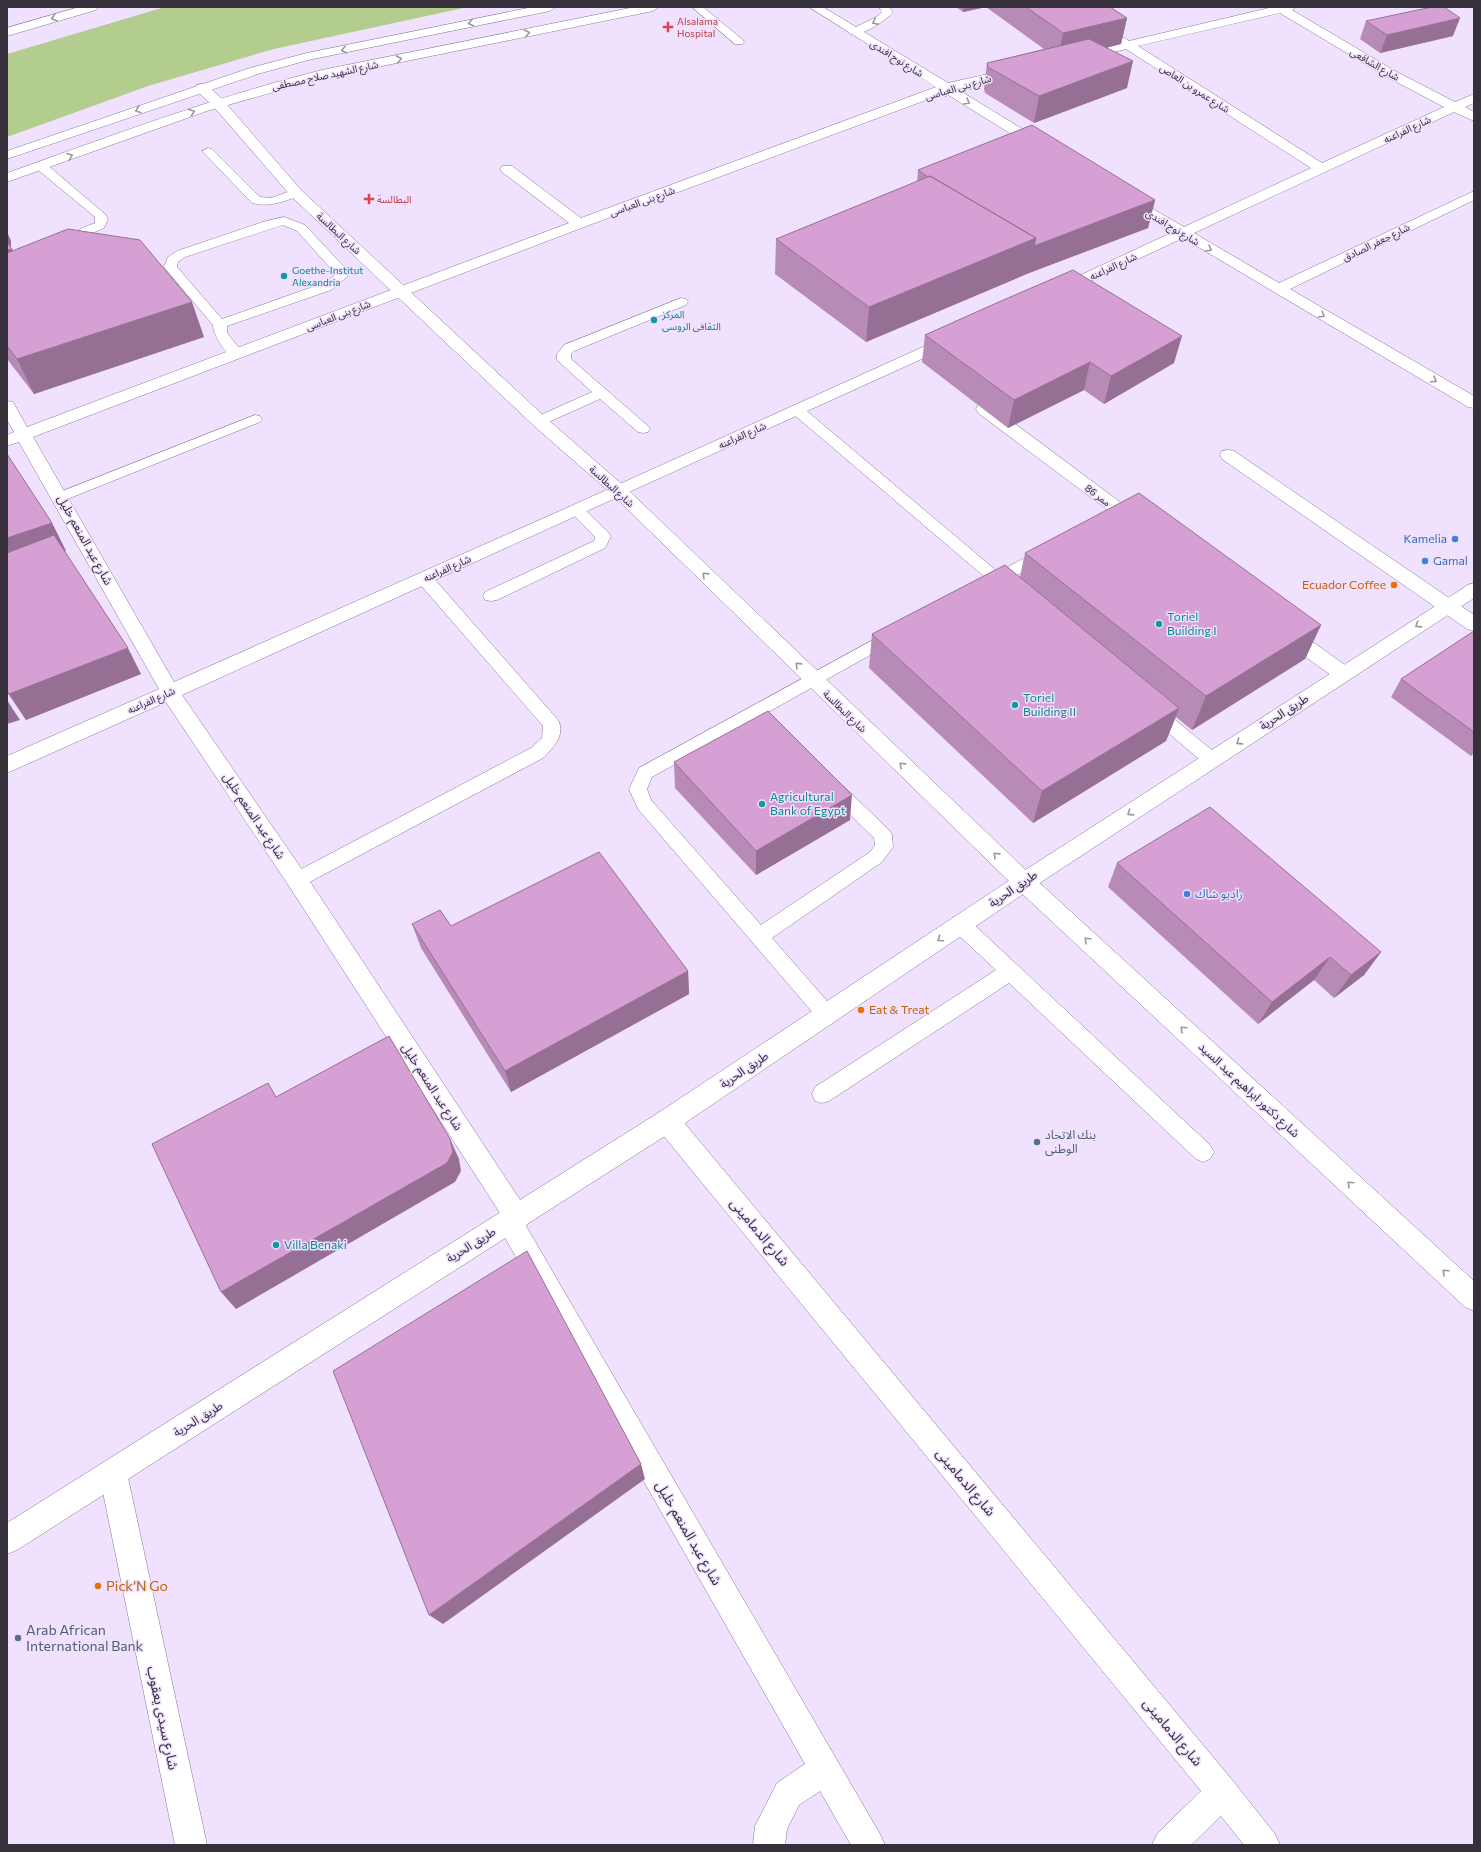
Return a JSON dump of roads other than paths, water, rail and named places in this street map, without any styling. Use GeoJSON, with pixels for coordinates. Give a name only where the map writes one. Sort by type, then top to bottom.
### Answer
{"type":"FeatureCollection","features":[{"type":"Feature","properties":{"kind":"street"},"geometry":{"type":"LineString","coordinates":[[7,32],[92,7]]}},
{"type":"Feature","properties":{"kind":"street","name":"شارع الشهيد صلاح مصطفى"},"geometry":{"type":"LineString","coordinates":[[7,155],[254,71],[307,57],[550,7]]}},
{"type":"Feature","properties":{"kind":"street","name":"شارع الشهيد صلاح مصطفى"},"geometry":{"type":"LineString","coordinates":[[7,178],[218,102],[270,87],[322,74],[653,7]]}},
{"type":"Feature","properties":{"kind":"street","name":"شارع نوح افندى"},"geometry":{"type":"LineString","coordinates":[[815,7],[1054,155]]}},
{"type":"Feature","properties":{"kind":"street","name":"شارع عمرو بن العاص"},"geometry":{"type":"LineString","coordinates":[[1068,7],[1321,169]]}},
{"type":"Feature","properties":{"kind":"street"},"geometry":{"type":"LineString","coordinates":[[1067,59],[1284,8]]}},
{"type":"Feature","properties":{"kind":"street","name":"شارع الشافعى"},"geometry":{"type":"LineString","coordinates":[[1284,8],[1391,74],[1474,117]]}},
{"type":"Feature","properties":{"kind":"street","name":"شارع بنى العباسى"},"geometry":{"type":"LineString","coordinates":[[15,438],[402,290],[945,88],[1028,68]]}},
{"type":"Feature","properties":{"kind":"street","name":"شارع البطالسة"},"geometry":{"type":"LineString","coordinates":[[202,88],[218,102],[296,192],[402,290],[539,421],[619,491],[812,679],[1024,882]]}},
{"type":"Feature","properties":{"kind":"street","name":"شارع الفراعنه"},"geometry":{"type":"LineString","coordinates":[[1045,297],[1474,98]]}},
{"type":"Feature","properties":{"kind":"street"},"geometry":{"type":"LineString","coordinates":[[507,169],[579,224]]}},
{"type":"Feature","properties":{"kind":"street","name":"شارع نوح افندى"},"geometry":{"type":"LineString","coordinates":[[1115,192],[1183,234],[1474,403]]}},
{"type":"Feature","properties":{"kind":"street","name":"شارع جعفر الصادق"},"geometry":{"type":"LineString","coordinates":[[1278,289],[1474,195]]}},
{"type":"Feature","properties":{"kind":"street","name":"شارع الفراعنه"},"geometry":{"type":"LineString","coordinates":[[7,765],[797,410],[921,362],[966,334]]}},
{"type":"Feature","properties":{"kind":"street","name":"ممر 86"},"geometry":{"type":"LineString","coordinates":[[971,400],[1115,517],[1148,532]]}},
{"type":"Feature","properties":{"kind":"street","name":"شارع عبد المنعم خليل"},"geometry":{"type":"LineString","coordinates":[[7,406],[15,438],[60,497],[170,692],[298,880],[513,1219],[869,1845]]}},
{"type":"Feature","properties":{"kind":"street"},"geometry":{"type":"LineString","coordinates":[[1228,455],[1474,624]]}},
{"type":"Feature","properties":{"kind":"street","name":"طريق الحرية"},"geometry":{"type":"LineString","coordinates":[[7,1540],[667,1121],[1024,882],[1474,588]]}},
{"type":"Feature","properties":{"kind":"street"},"geometry":{"type":"LineString","coordinates":[[1271,622],[1342,673]]}},
{"type":"Feature","properties":{"kind":"street","name":"شارع دكتور ابراهيم عبد السيد"},"geometry":{"type":"LineString","coordinates":[[1024,882],[1474,1298]]}},
{"type":"Feature","properties":{"kind":"street","name":"شارع الدمامينى"},"geometry":{"type":"LineString","coordinates":[[667,1121],[1222,1792],[1264,1845]]}},
{"type":"Feature","properties":{"kind":"street","name":"شارع سيدى يعقوب"},"geometry":{"type":"LineString","coordinates":[[113,1473],[191,1845]]}},
{"type":"Feature","properties":{"kind":"street"},"geometry":{"type":"LineString","coordinates":[[769,1845],[771,1826],[788,1794],[825,1769]]}},
{"type":"Feature","properties":{"kind":"street"},"geometry":{"type":"LineString","coordinates":[[1168,1845],[1222,1792]]}},
{"type":"Feature","properties":{"kind":"lane"},"geometry":{"type":"LineString","coordinates":[[697,7],[739,42]]}},
{"type":"Feature","properties":{"kind":"lane"},"geometry":{"type":"LineString","coordinates":[[854,32],[882,18],[888,12],[884,7]]}},
{"type":"Feature","properties":{"kind":"lane"},"geometry":{"type":"LineString","coordinates":[[208,151],[256,200],[262,203],[271,202],[296,192]]}},
{"type":"Feature","properties":{"kind":"lane"},"geometry":{"type":"LineString","coordinates":[[41,166],[100,215],[102,219],[100,225],[84,232],[83,236],[93,249],[91,255],[85,259]]}},
{"type":"Feature","properties":{"kind":"lane"},"geometry":{"type":"LineString","coordinates":[[220,324],[326,287],[341,277],[340,271],[301,228],[284,222],[270,224],[181,254],[172,260],[170,267],[220,324],[220,333],[236,353]]}},
{"type":"Feature","properties":{"kind":"lane"},"geometry":{"type":"LineString","coordinates":[[643,429],[564,360],[564,354],[569,348],[681,302]]}},
{"type":"Feature","properties":{"kind":"lane"},"geometry":{"type":"LineString","coordinates":[[539,421],[602,393]]}},
{"type":"Feature","properties":{"kind":"lane"},"geometry":{"type":"LineString","coordinates":[[797,410],[1014,594]]}},
{"type":"Feature","properties":{"kind":"lane"},"geometry":{"type":"LineString","coordinates":[[60,497],[255,419]]}},
{"type":"Feature","properties":{"kind":"lane"},"geometry":{"type":"LineString","coordinates":[[491,596],[600,544],[603,536],[577,510]]}},
{"type":"Feature","properties":{"kind":"lane"},"geometry":{"type":"LineString","coordinates":[[976,590],[1059,546]]}},
{"type":"Feature","properties":{"kind":"lane"},"geometry":{"type":"LineString","coordinates":[[298,880],[537,752],[550,740],[552,725],[424,578]]}},
{"type":"Feature","properties":{"kind":"lane"},"geometry":{"type":"LineString","coordinates":[[827,1015],[644,804],[638,788],[645,773],[760,717],[812,679],[909,627]]}},
{"type":"Feature","properties":{"kind":"lane"},"geometry":{"type":"LineString","coordinates":[[1140,699],[1212,760]]}},
{"type":"Feature","properties":{"kind":"lane"},"geometry":{"type":"LineString","coordinates":[[759,937],[876,857],[884,847],[883,835],[822,776]]}},
{"type":"Feature","properties":{"kind":"lane"},"geometry":{"type":"LineString","coordinates":[[960,925],[1203,1152]]}},
{"type":"Feature","properties":{"kind":"lane"},"geometry":{"type":"LineString","coordinates":[[822,1094],[1010,972]]}},
{"type":"Feature","properties":{"kind":"place","name":"Alsalama Hospital"},"geometry":{"type":"Point","coordinates":[668,27]}},
{"type":"Feature","properties":{"kind":"place","name":"البطالسة"},"geometry":{"type":"Point","coordinates":[369,199]}},
{"type":"Feature","properties":{"kind":"place","name":"Goethe-Institut Alexandria"},"geometry":{"type":"Point","coordinates":[284,276]}},
{"type":"Feature","properties":{"kind":"place","name":"المركز الثقافى الروسى"},"geometry":{"type":"Point","coordinates":[654,320]}},
{"type":"Feature","properties":{"kind":"place","name":"Kamelia"},"geometry":{"type":"Point","coordinates":[1455,539]}},
{"type":"Feature","properties":{"kind":"place","name":"Gamal"},"geometry":{"type":"Point","coordinates":[1425,561]}},
{"type":"Feature","properties":{"kind":"place","name":"Ecuador Coffee"},"geometry":{"type":"Point","coordinates":[1394,585]}},
{"type":"Feature","properties":{"kind":"place","name":"Toriel Building I"},"geometry":{"type":"Point","coordinates":[1159,624]}},
{"type":"Feature","properties":{"kind":"place","name":"Toriel Building II"},"geometry":{"type":"Point","coordinates":[1015,705]}},
{"type":"Feature","properties":{"kind":"place","name":"Agricultural Bank of Egypt"},"geometry":{"type":"Point","coordinates":[762,804]}},
{"type":"Feature","properties":{"kind":"place","name":"راديو شاك"},"geometry":{"type":"Point","coordinates":[1187,894]}},
{"type":"Feature","properties":{"kind":"place","name":"Eat & Treat"},"geometry":{"type":"Point","coordinates":[861,1010]}},
{"type":"Feature","properties":{"kind":"place","name":"بنك الاتحاد الوطنى"},"geometry":{"type":"Point","coordinates":[1037,1142]}},
{"type":"Feature","properties":{"kind":"place","name":"Villa Benaki"},"geometry":{"type":"Point","coordinates":[276,1245]}},
{"type":"Feature","properties":{"kind":"place","name":"Pick’N Go"},"geometry":{"type":"Point","coordinates":[98,1586]}},
{"type":"Feature","properties":{"kind":"place","name":"Arab African International Bank"},"geometry":{"type":"Point","coordinates":[18,1638]}}]}
